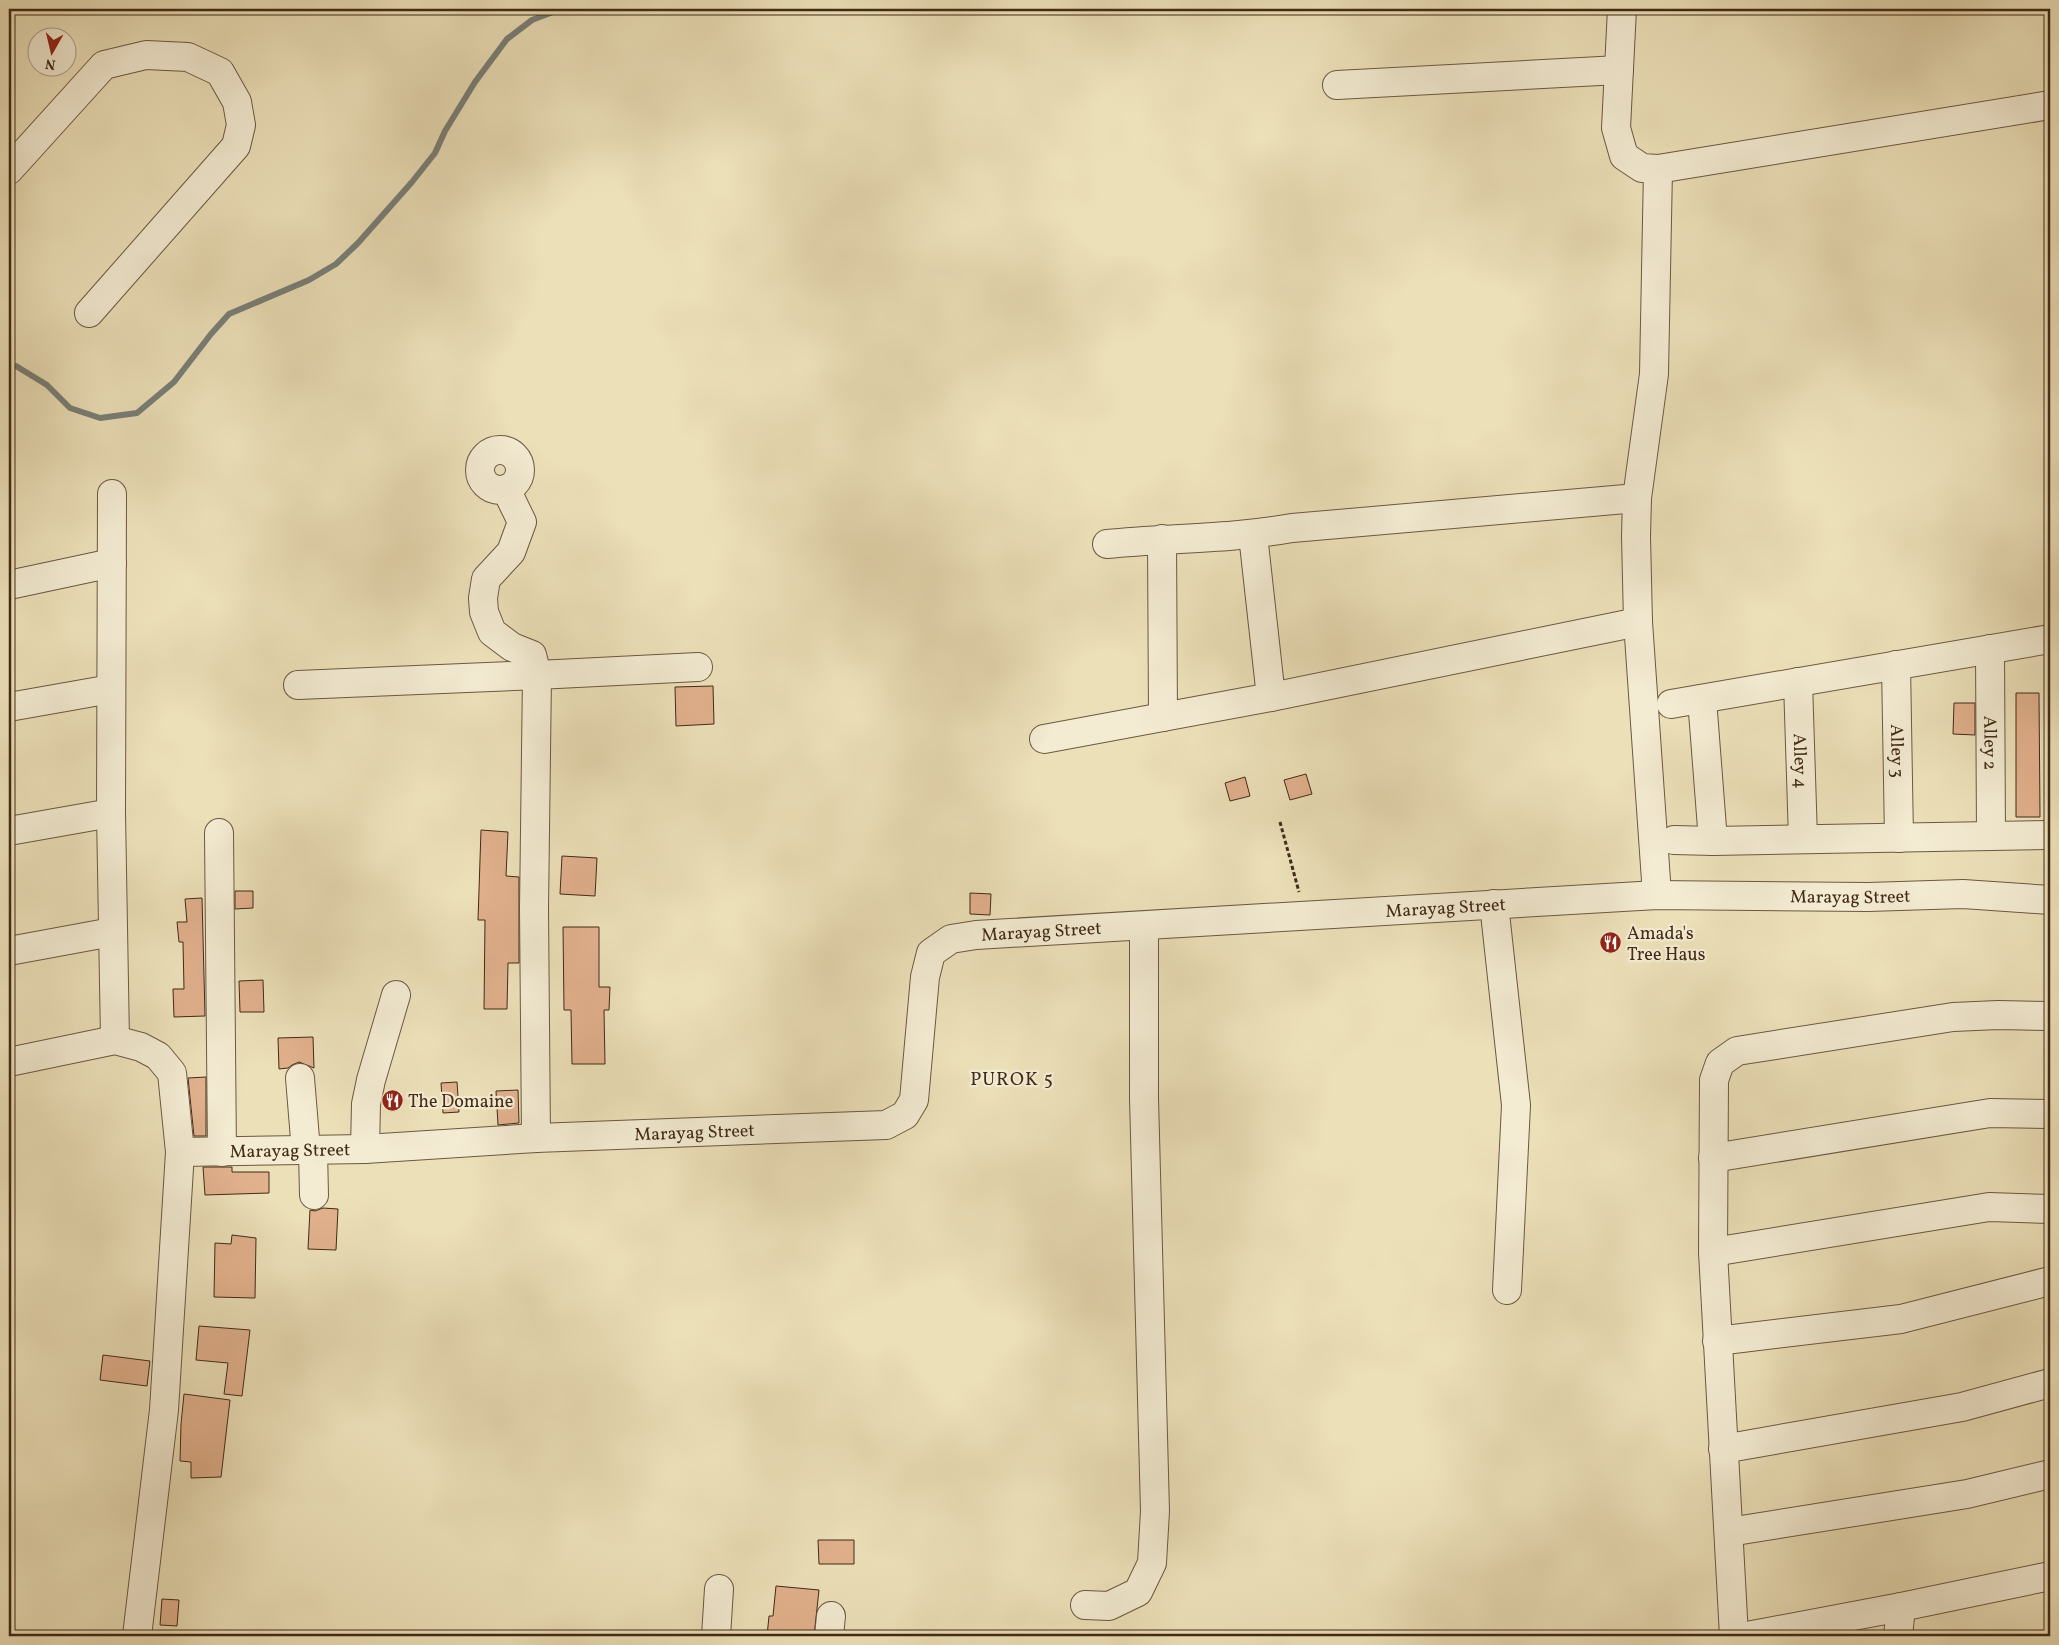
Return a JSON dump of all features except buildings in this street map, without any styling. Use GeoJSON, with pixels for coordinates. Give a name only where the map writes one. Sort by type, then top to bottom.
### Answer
{"type":"FeatureCollection","features":[{"type":"Feature","properties":{"kind":"street"},"geometry":{"type":"LineString","coordinates":[[1622,9],[1616,128],[1624,156],[1642,168],[1658,169],[2050,106]]}},
{"type":"Feature","properties":{"kind":"street"},"geometry":{"type":"LineString","coordinates":[[9,170],[104,65],[146,55],[188,57],[220,72],[236,102],[240,117],[241,125],[236,146],[89,313]]}},
{"type":"Feature","properties":{"kind":"street"},"geometry":{"type":"LineString","coordinates":[[1337,85],[1619,70]]}},
{"type":"Feature","properties":{"kind":"street"},"geometry":{"type":"LineString","coordinates":[[1656,895],[1638,622],[1636,536],[1637,498],[1654,374],[1658,169]]}},
{"type":"Feature","properties":{"kind":"street"},"geometry":{"type":"LineString","coordinates":[[506,489],[522,522],[511,552],[486,579],[483,598],[484,612],[492,632],[512,647],[532,655],[537,675],[534,908],[536,1138]]}},
{"type":"Feature","properties":{"kind":"street"},"geometry":{"type":"LineString","coordinates":[[112,494],[111,813],[115,1040]]}},
{"type":"Feature","properties":{"kind":"street"},"geometry":{"type":"LineString","coordinates":[[1107,544],[1162,539],[1253,535],[1292,528],[1637,498]]}},
{"type":"Feature","properties":{"kind":"street"},"geometry":{"type":"LineString","coordinates":[[1253,535],[1271,697]]}},
{"type":"Feature","properties":{"kind":"street"},"geometry":{"type":"LineString","coordinates":[[1162,539],[1163,716]]}},
{"type":"Feature","properties":{"kind":"street"},"geometry":{"type":"LineString","coordinates":[[9,585],[112,563]]}},
{"type":"Feature","properties":{"kind":"street"},"geometry":{"type":"LineString","coordinates":[[1044,739],[1271,697],[1638,622]]}},
{"type":"Feature","properties":{"kind":"street"},"geometry":{"type":"LineString","coordinates":[[1671,704],[2050,639]]}},
{"type":"Feature","properties":{"kind":"street","name":"Alley 2"},"geometry":{"type":"LineString","coordinates":[[1990,649],[1992,836]]}},
{"type":"Feature","properties":{"kind":"street","name":"Alley 3"},"geometry":{"type":"LineString","coordinates":[[1896,666],[1899,838]]}},
{"type":"Feature","properties":{"kind":"street"},"geometry":{"type":"LineString","coordinates":[[298,685],[698,667]]}},
{"type":"Feature","properties":{"kind":"street","name":"Alley 4"},"geometry":{"type":"LineString","coordinates":[[1798,682],[1802,840]]}},
{"type":"Feature","properties":{"kind":"street"},"geometry":{"type":"LineString","coordinates":[[9,707],[111,688]]}},
{"type":"Feature","properties":{"kind":"street"},"geometry":{"type":"LineString","coordinates":[[1702,699],[1713,841]]}},
{"type":"Feature","properties":{"kind":"street"},"geometry":{"type":"LineString","coordinates":[[9,832],[111,813]]}},
{"type":"Feature","properties":{"kind":"street"},"geometry":{"type":"LineString","coordinates":[[218,833],[222,1152]]}},
{"type":"Feature","properties":{"kind":"street"},"geometry":{"type":"LineString","coordinates":[[1674,840],[1802,840],[2050,835]]}},
{"type":"Feature","properties":{"kind":"street","name":"Marayag Street"},"geometry":{"type":"LineString","coordinates":[[180,1152],[365,1149],[536,1138],[886,1125],[905,1115],[914,1100],[925,977],[931,953],[951,939],[976,935],[1656,895],[1868,897],[1963,894],[2050,900]]}},
{"type":"Feature","properties":{"kind":"street"},"geometry":{"type":"LineString","coordinates":[[1494,904],[1516,1105],[1507,1290]]}},
{"type":"Feature","properties":{"kind":"street"},"geometry":{"type":"LineString","coordinates":[[1085,1605],[1109,1606],[1138,1592],[1152,1563],[1155,1511],[1144,1098],[1144,926]]}},
{"type":"Feature","properties":{"kind":"street"},"geometry":{"type":"LineString","coordinates":[[9,951],[112,932]]}},
{"type":"Feature","properties":{"kind":"street"},"geometry":{"type":"LineString","coordinates":[[365,1149],[366,1104],[371,1080],[396,995]]}},
{"type":"Feature","properties":{"kind":"street"},"geometry":{"type":"LineString","coordinates":[[1734,1636],[1713,1252],[1714,1080],[1720,1063],[1738,1051],[1953,1017],[1998,1014],[2050,1016]]}},
{"type":"Feature","properties":{"kind":"street"},"geometry":{"type":"LineString","coordinates":[[9,1062],[115,1040],[141,1047],[158,1056],[172,1073],[180,1152],[164,1410],[137,1636]]}},
{"type":"Feature","properties":{"kind":"street"},"geometry":{"type":"LineString","coordinates":[[300,1078],[314,1196]]}},
{"type":"Feature","properties":{"kind":"street"},"geometry":{"type":"LineString","coordinates":[[1713,1158],[1990,1113],[2050,1114]]}},
{"type":"Feature","properties":{"kind":"street"},"geometry":{"type":"LineString","coordinates":[[1713,1252],[1990,1207],[2050,1209]]}},
{"type":"Feature","properties":{"kind":"street"},"geometry":{"type":"LineString","coordinates":[[1717,1341],[1901,1319],[2050,1281]]}},
{"type":"Feature","properties":{"kind":"street"},"geometry":{"type":"LineString","coordinates":[[1723,1449],[1962,1407],[2050,1383]]}},
{"type":"Feature","properties":{"kind":"street"},"geometry":{"type":"LineString","coordinates":[[1729,1532],[1967,1494],[2050,1474]]}},
{"type":"Feature","properties":{"kind":"street"},"geometry":{"type":"LineString","coordinates":[[1747,1636],[1804,1631],[2050,1576]]}},
{"type":"Feature","properties":{"kind":"street"},"geometry":{"type":"LineString","coordinates":[[716,1636],[718,1590]]}},
{"type":"Feature","properties":{"kind":"street"},"geometry":{"type":"LineString","coordinates":[[1898,1636],[1901,1608]]}},
{"type":"Feature","properties":{"kind":"path"},"geometry":{"type":"LineString","coordinates":[[1280,822],[1306,917]]}},
{"type":"Feature","properties":{"kind":"waterway"},"geometry":{"type":"LineString","coordinates":[[9,367],[16,366],[47,385],[70,408],[100,418],[137,413],[174,382],[229,314],[309,280],[336,264],[358,243],[435,153],[445,131],[475,82],[507,39],[532,20],[561,9]]}},
{"type":"Feature","properties":{"kind":"place","name":"Amada's Tree Haus"},"geometry":{"type":"Point","coordinates":[1611,943]}},
{"type":"Feature","properties":{"kind":"place","name":"The Domaine"},"geometry":{"type":"Point","coordinates":[392,1101]}},
{"type":"Feature","properties":{"kind":"district","name":"PUROK 5"},"geometry":{"type":"Point","coordinates":[1012,1078]}}]}
